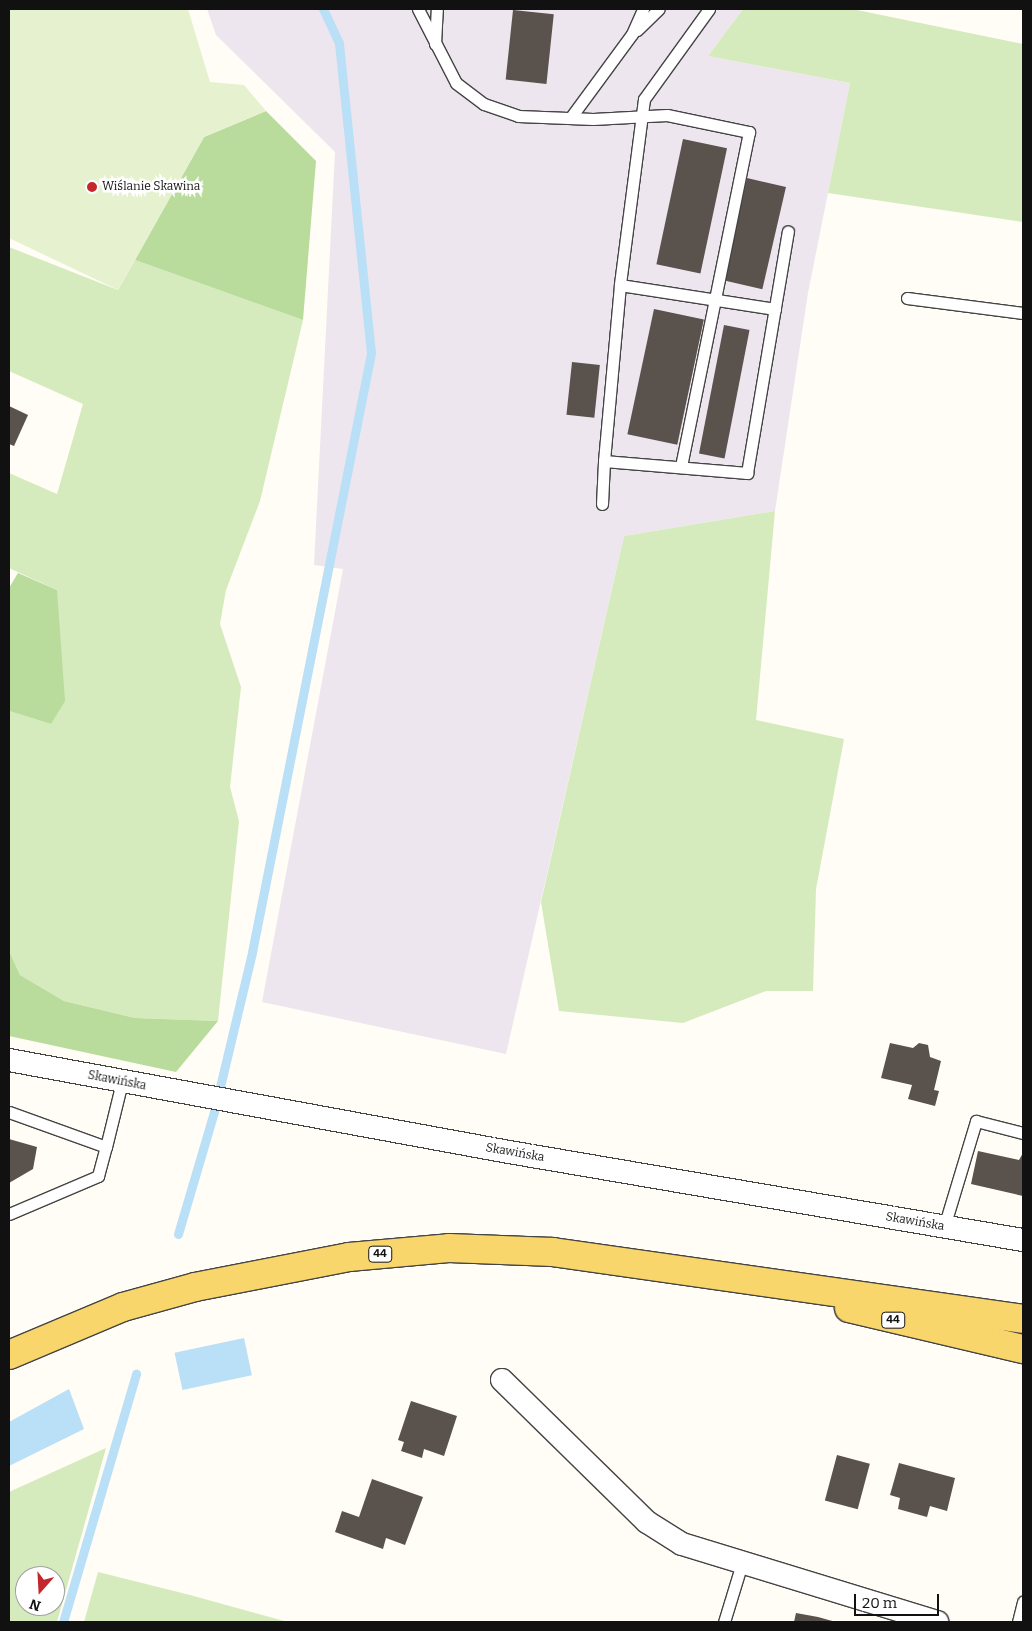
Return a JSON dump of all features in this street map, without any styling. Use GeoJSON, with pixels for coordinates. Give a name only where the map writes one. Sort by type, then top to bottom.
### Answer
{"type":"FeatureCollection","features":[{"type":"Feature","properties":{"kind":"main road","name":"44"},"geometry":{"type":"LineString","coordinates":[[9,1355],[123,1307],[195,1287],[349,1257],[449,1248],[553,1252],[764,1284],[1023,1319]]}},
{"type":"Feature","properties":{"kind":"main road","name":"44"},"geometry":{"type":"LineString","coordinates":[[764,1284],[911,1325],[1023,1349]]}},
{"type":"Feature","properties":{"kind":"street","name":"Skawińska"},"geometry":{"type":"LineString","coordinates":[[9,1060],[236,1103],[1023,1240]]}},
{"type":"Feature","properties":{"kind":"street"},"geometry":{"type":"LineString","coordinates":[[502,1380],[647,1522],[682,1544],[937,1622]]}},
{"type":"Feature","properties":{"kind":"lane"},"geometry":{"type":"LineString","coordinates":[[418,9],[435,49],[456,84],[484,104],[518,116],[593,119],[642,114],[749,132],[681,468]]}},
{"type":"Feature","properties":{"kind":"lane"},"geometry":{"type":"LineString","coordinates":[[435,49],[438,9]]}},
{"type":"Feature","properties":{"kind":"lane"},"geometry":{"type":"LineString","coordinates":[[632,34],[643,9]]}},
{"type":"Feature","properties":{"kind":"lane"},"geometry":{"type":"LineString","coordinates":[[571,117],[632,34],[659,9]]}},
{"type":"Feature","properties":{"kind":"lane"},"geometry":{"type":"LineString","coordinates":[[602,504],[604,460],[620,285],[644,99],[710,9]]}},
{"type":"Feature","properties":{"kind":"lane"},"geometry":{"type":"LineString","coordinates":[[604,460],[747,473],[788,230]]}},
{"type":"Feature","properties":{"kind":"lane"},"geometry":{"type":"LineString","coordinates":[[620,285],[775,309]]}},
{"type":"Feature","properties":{"kind":"lane"},"geometry":{"type":"LineString","coordinates":[[907,298],[1023,313]]}},
{"type":"Feature","properties":{"kind":"lane"},"geometry":{"type":"LineString","coordinates":[[9,1214],[98,1176],[122,1082]]}},
{"type":"Feature","properties":{"kind":"lane"},"geometry":{"type":"LineString","coordinates":[[9,1112],[106,1147]]}},
{"type":"Feature","properties":{"kind":"lane"},"geometry":{"type":"LineString","coordinates":[[944,1227],[976,1120],[1023,1133]]}},
{"type":"Feature","properties":{"kind":"lane"},"geometry":{"type":"LineString","coordinates":[[724,1622],[742,1563]]}},
{"type":"Feature","properties":{"kind":"lane"},"geometry":{"type":"LineString","coordinates":[[1018,1622],[1023,1602]]}},
{"type":"Feature","properties":{"kind":"shaded area"},"geometry":{"type":"Polygon","coordinates":[[[207,9],[743,9],[708,56],[850,83],[808,293],[775,511],[624,536],[506,1054],[262,1002],[343,569],[314,565],[335,152],[216,35],[207,9]]]}},
{"type":"Feature","properties":{"kind":"green space","name":"Wiślanie Skawina"},"geometry":{"type":"Polygon","coordinates":[[[9,9],[188,9],[210,82],[244,85],[266,111],[204,137],[118,290],[9,238],[9,9]]]}},
{"type":"Feature","properties":{"kind":"green space"},"geometry":{"type":"Polygon","coordinates":[[[743,9],[852,9],[1023,44],[1023,222],[828,193],[850,83],[708,56],[743,9]]]}},
{"type":"Feature","properties":{"kind":"green space"},"geometry":{"type":"Polygon","coordinates":[[[266,111],[316,161],[303,320],[135,260],[204,137],[266,111]]]}},
{"type":"Feature","properties":{"kind":"green space"},"geometry":{"type":"Polygon","coordinates":[[[9,247],[118,290],[135,260],[303,320],[260,501],[226,590],[220,624],[241,687],[230,787],[239,821],[218,1021],[135,1018],[64,1001],[20,975],[9,951],[9,711],[51,724],[57,590],[9,568],[9,473],[57,494],[83,404],[9,371],[9,247]]]}},
{"type":"Feature","properties":{"kind":"green space"},"geometry":{"type":"Polygon","coordinates":[[[775,511],[756,720],[844,739],[816,889],[813,991],[766,991],[683,1023],[559,1011],[541,902],[624,536],[775,511]]]}},
{"type":"Feature","properties":{"kind":"green space"},"geometry":{"type":"Polygon","coordinates":[[[18,573],[57,590],[65,701],[51,724],[9,711],[9,588],[18,573]]]}},
{"type":"Feature","properties":{"kind":"green space"},"geometry":{"type":"Polygon","coordinates":[[[9,951],[20,975],[64,1001],[135,1018],[218,1021],[176,1072],[9,1036],[9,951]]]}},
{"type":"Feature","properties":{"kind":"green space"},"geometry":{"type":"Polygon","coordinates":[[[106,1448],[65,1594],[65,1566],[15,1566],[15,1616],[59,1616],[57,1622],[9,1622],[9,1492],[106,1448]]]}},
{"type":"Feature","properties":{"kind":"green space"},"geometry":{"type":"Polygon","coordinates":[[[98,1572],[190,1595],[288,1622],[84,1622],[98,1572]]]}},
{"type":"Feature","properties":{"kind":"water"},"geometry":{"type":"Polygon","coordinates":[[[244,1338],[252,1375],[182,1390],[175,1353],[244,1338]]]}},
{"type":"Feature","properties":{"kind":"water"},"geometry":{"type":"Polygon","coordinates":[[[69,1389],[84,1429],[9,1466],[9,1422],[69,1389]]]}},
{"type":"Feature","properties":{"kind":"building"},"geometry":{"type":"Polygon","coordinates":[[[513,10],[554,14],[546,84],[506,80],[513,10]]]}},
{"type":"Feature","properties":{"kind":"building"},"geometry":{"type":"Polygon","coordinates":[[[683,139],[727,148],[700,274],[656,264],[683,139]]]}},
{"type":"Feature","properties":{"kind":"building"},"geometry":{"type":"Polygon","coordinates":[[[747,178],[786,187],[762,289],[723,280],[747,178]]]}},
{"type":"Feature","properties":{"kind":"building"},"geometry":{"type":"Polygon","coordinates":[[[654,309],[704,320],[677,445],[627,434],[654,309]]]}},
{"type":"Feature","properties":{"kind":"building"},"geometry":{"type":"Polygon","coordinates":[[[724,325],[750,330],[725,459],[699,454],[724,325]]]}},
{"type":"Feature","properties":{"kind":"building"},"geometry":{"type":"Polygon","coordinates":[[[572,362],[600,365],[594,418],[566,415],[572,362]]]}},
{"type":"Feature","properties":{"kind":"building"},"geometry":{"type":"Polygon","coordinates":[[[9,406],[28,415],[14,446],[9,444],[9,406]]]}},
{"type":"Feature","properties":{"kind":"building"},"geometry":{"type":"Polygon","coordinates":[[[890,1043],[913,1048],[919,1043],[928,1045],[930,1057],[941,1061],[934,1090],[939,1091],[935,1106],[908,1099],[912,1085],[881,1078],[890,1043]]]}},
{"type":"Feature","properties":{"kind":"building"},"geometry":{"type":"Polygon","coordinates":[[[9,1139],[37,1147],[33,1169],[9,1183],[9,1139]]]}},
{"type":"Feature","properties":{"kind":"building"},"geometry":{"type":"Polygon","coordinates":[[[978,1151],[1019,1160],[1023,1153],[1023,1196],[971,1184],[978,1151]]]}},
{"type":"Feature","properties":{"kind":"building"},"geometry":{"type":"Polygon","coordinates":[[[411,1401],[457,1416],[444,1456],[424,1449],[422,1458],[401,1451],[404,1442],[398,1440],[411,1401]]]}},
{"type":"Feature","properties":{"kind":"building"},"geometry":{"type":"Polygon","coordinates":[[[837,1455],[870,1464],[858,1509],[825,1500],[837,1455]]]}},
{"type":"Feature","properties":{"kind":"building"},"geometry":{"type":"Polygon","coordinates":[[[899,1463],[955,1478],[947,1511],[930,1506],[927,1517],[898,1509],[900,1498],[890,1495],[899,1463]]]}},
{"type":"Feature","properties":{"kind":"building"},"geometry":{"type":"Polygon","coordinates":[[[372,1479],[423,1497],[405,1545],[386,1538],[383,1549],[335,1532],[342,1511],[359,1517],[372,1479]]]}},
{"type":"Feature","properties":{"kind":"building"},"geometry":{"type":"Polygon","coordinates":[[[796,1613],[818,1617],[836,1622],[794,1622],[796,1613]]]}},
{"type":"Feature","properties":{"kind":"waterway"},"geometry":{"type":"LineString","coordinates":[[178,1234],[214,1112],[252,952],[371,353],[339,43],[323,9]]}},
{"type":"Feature","properties":{"kind":"waterway"},"geometry":{"type":"LineString","coordinates":[[63,1622],[136,1374]]}},
{"type":"Feature","properties":{"kind":"place","name":"Wiślanie Skawina"},"geometry":{"type":"Point","coordinates":[92,187]}}]}
